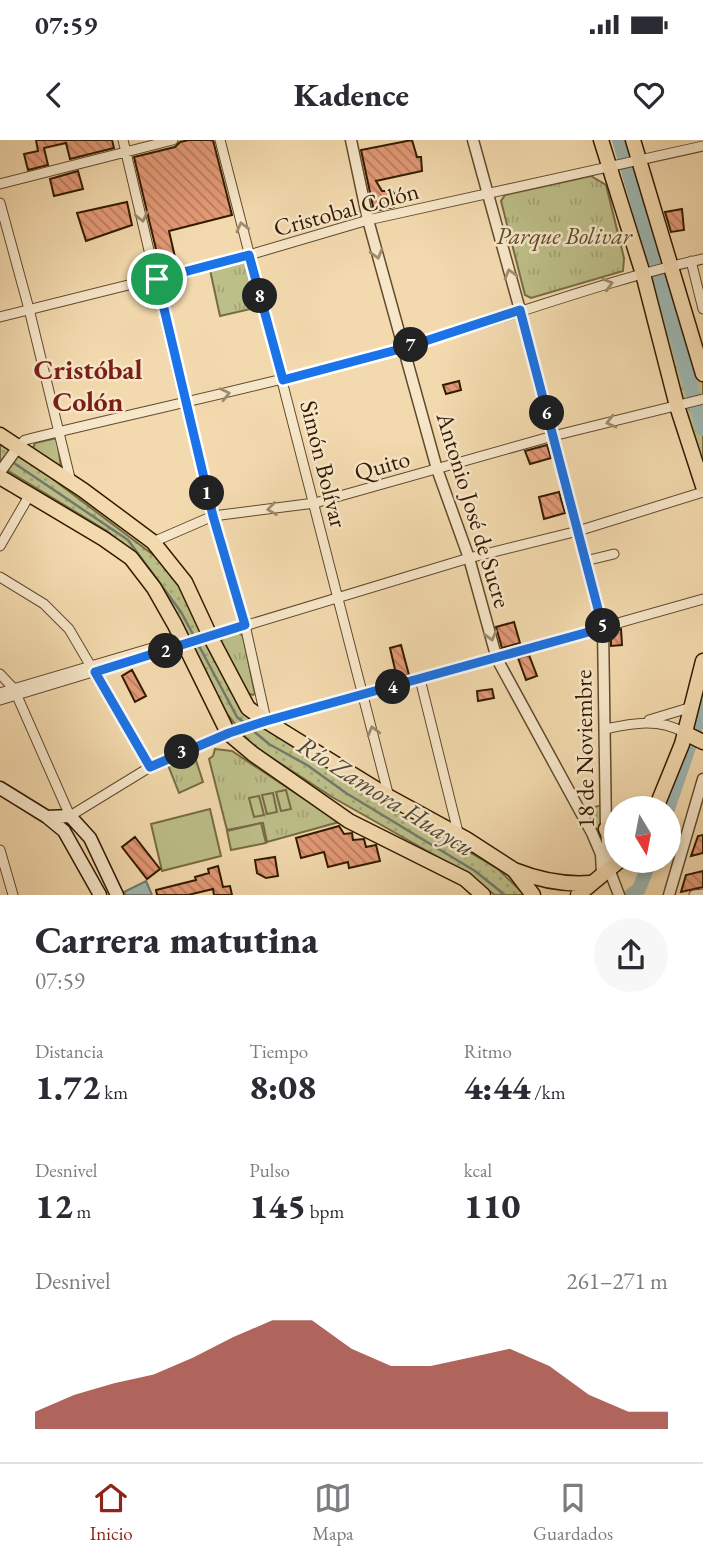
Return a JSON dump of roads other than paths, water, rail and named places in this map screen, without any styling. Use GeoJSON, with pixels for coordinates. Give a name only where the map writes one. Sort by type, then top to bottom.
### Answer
{"type":"FeatureCollection","features":[{"type":"Feature","properties":{"kind":"main road"},"geometry":{"type":"LineString","coordinates":[[601,140],[644,273],[703,486]]}},
{"type":"Feature","properties":{"kind":"main road"},"geometry":{"type":"LineString","coordinates":[[633,140],[703,374]]}},
{"type":"Feature","properties":{"kind":"main road"},"geometry":{"type":"LineString","coordinates":[[0,435],[71,482],[153,542],[186,582],[210,636],[248,708],[389,797],[514,870],[547,881],[571,885],[604,872]]}},
{"type":"Feature","properties":{"kind":"main road"},"geometry":{"type":"LineString","coordinates":[[0,475],[29,496],[104,539],[131,558],[154,588],[229,733],[253,754],[349,821],[465,880],[483,895]]}},
{"type":"Feature","properties":{"kind":"main road"},"geometry":{"type":"LineString","coordinates":[[661,796],[685,733],[703,661]]}},
{"type":"Feature","properties":{"kind":"main road"},"geometry":{"type":"LineString","coordinates":[[685,733],[703,742]]}},
{"type":"Feature","properties":{"kind":"main road"},"geometry":{"type":"LineString","coordinates":[[0,788],[47,817],[64,831],[100,895]]}},
{"type":"Feature","properties":{"kind":"main road"},"geometry":{"type":"LineString","coordinates":[[47,817],[70,816],[90,838],[117,895]]}},
{"type":"Feature","properties":{"kind":"main road"},"geometry":{"type":"LineString","coordinates":[[601,830],[604,833]]}},
{"type":"Feature","properties":{"kind":"main road"},"geometry":{"type":"LineString","coordinates":[[514,870],[533,895]]}},
{"type":"Feature","properties":{"kind":"main road"},"geometry":{"type":"LineString","coordinates":[[578,895],[604,873]]}},
{"type":"Feature","properties":{"kind":"street"},"geometry":{"type":"LineString","coordinates":[[123,140],[185,403],[213,516],[245,625],[266,721]]}},
{"type":"Feature","properties":{"kind":"street"},"geometry":{"type":"LineString","coordinates":[[0,184],[173,140]]}},
{"type":"Feature","properties":{"kind":"street","name":"Simón Bolívar"},"geometry":{"type":"LineString","coordinates":[[219,140],[389,797]]}},
{"type":"Feature","properties":{"kind":"street","name":"Antonio José de Sucre"},"geometry":{"type":"LineString","coordinates":[[351,140],[368,220],[437,469],[470,558],[497,659],[601,830]]}},
{"type":"Feature","properties":{"kind":"street","name":"18 de Noviembre"},"geometry":{"type":"LineString","coordinates":[[473,140],[603,628],[601,830],[604,862]]}},
{"type":"Feature","properties":{"kind":"street","name":"Cristobal Colón"},"geometry":{"type":"LineString","coordinates":[[0,317],[249,255],[368,220],[703,146]]}},
{"type":"Feature","properties":{"kind":"street"},"geometry":{"type":"LineString","coordinates":[[0,203],[71,482]]}},
{"type":"Feature","properties":{"kind":"street"},"geometry":{"type":"LineString","coordinates":[[0,475],[25,440],[283,380],[404,348],[644,273],[703,259]]}},
{"type":"Feature","properties":{"kind":"street"},"geometry":{"type":"LineString","coordinates":[[691,261],[703,309]]}},
{"type":"Feature","properties":{"kind":"street","name":"Quito"},"geometry":{"type":"LineString","coordinates":[[153,542],[213,516],[315,503],[554,436],[703,399]]}},
{"type":"Feature","properties":{"kind":"street"},"geometry":{"type":"LineString","coordinates":[[0,700],[15,692],[181,642],[210,636],[470,558],[578,531],[703,492]]}},
{"type":"Feature","properties":{"kind":"street"},"geometry":{"type":"LineString","coordinates":[[0,546],[29,496]]}},
{"type":"Feature","properties":{"kind":"street"},"geometry":{"type":"LineString","coordinates":[[585,561],[614,554]]}},
{"type":"Feature","properties":{"kind":"street"},"geometry":{"type":"LineString","coordinates":[[0,577],[52,612],[69,629],[150,767]]}},
{"type":"Feature","properties":{"kind":"street"},"geometry":{"type":"LineString","coordinates":[[0,674],[15,692],[70,816],[150,767],[229,733],[497,659],[703,598]]}},
{"type":"Feature","properties":{"kind":"street"},"geometry":{"type":"LineString","coordinates":[[420,679],[459,836]]}},
{"type":"Feature","properties":{"kind":"street"},"geometry":{"type":"LineString","coordinates":[[0,693],[15,692]]}},
{"type":"Feature","properties":{"kind":"street"},"geometry":{"type":"LineString","coordinates":[[604,729],[641,723],[692,707]]}},
{"type":"Feature","properties":{"kind":"street"},"geometry":{"type":"LineString","coordinates":[[641,723],[659,723],[685,733]]}},
{"type":"Feature","properties":{"kind":"street"},"geometry":{"type":"LineString","coordinates":[[668,895],[703,779]]}},
{"type":"Feature","properties":{"kind":"street"},"geometry":{"type":"LineString","coordinates":[[0,850],[13,895]]}},
{"type":"Feature","properties":{"kind":"street","name":"18 de Noviembre"},"geometry":{"type":"LineString","coordinates":[[606,873],[618,894]]}},
{"type":"Feature","properties":{"kind":"street"},"geometry":{"type":"LineString","coordinates":[[694,895],[703,894]]}},
{"type":"Feature","properties":{"kind":"water"},"geometry":{"type":"Polygon","coordinates":[[[146,881],[152,895],[126,895],[124,892],[146,881]]]}},
{"type":"Feature","properties":{"kind":"waterway"},"geometry":{"type":"LineString","coordinates":[[619,140],[703,429]]}},
{"type":"Feature","properties":{"kind":"waterway","name":"Río Zamora Huaycu"},"geometry":{"type":"LineString","coordinates":[[11,461],[128,540],[181,612],[195,638]]}},
{"type":"Feature","properties":{"kind":"waterway","name":"Río Zamora Huaycu"},"geometry":{"type":"LineString","coordinates":[[198,644],[237,717],[246,724]]}},
{"type":"Feature","properties":{"kind":"waterway"},"geometry":{"type":"LineString","coordinates":[[672,796],[703,706]]}},
{"type":"Feature","properties":{"kind":"waterway","name":"Río Zamora Huaycu"},"geometry":{"type":"LineString","coordinates":[[251,729],[269,744],[307,765],[346,793],[475,871],[505,895]]}},
{"type":"Feature","properties":{"kind":"waterway"},"geometry":{"type":"LineString","coordinates":[[631,895],[639,889],[645,873]]}},
{"type":"Feature","properties":{"kind":"district","name":"Cristóbal Colón"},"geometry":{"type":"Point","coordinates":[88,385]}},
{"type":"Feature","properties":{"kind":"park label","name":"Parque Bolivar"},"geometry":{"type":"Point","coordinates":[564,235]}}]}
